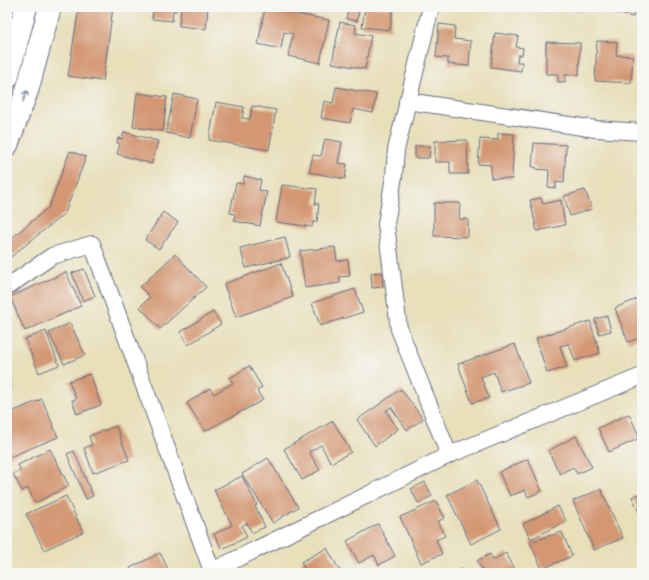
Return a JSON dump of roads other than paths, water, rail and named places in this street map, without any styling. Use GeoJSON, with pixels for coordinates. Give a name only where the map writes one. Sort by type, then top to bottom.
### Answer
{"type":"FeatureCollection","features":[{"type":"Feature","properties":{"kind":"main road"},"geometry":{"type":"LineString","coordinates":[[7,78],[26,7]]}},
{"type":"Feature","properties":{"kind":"main road"},"geometry":{"type":"LineString","coordinates":[[7,145],[27,91],[50,7]]}},
{"type":"Feature","properties":{"kind":"street"},"geometry":{"type":"LineString","coordinates":[[431,7],[396,150],[394,176],[386,224],[399,329],[449,456]]}},
{"type":"Feature","properties":{"kind":"street"},"geometry":{"type":"LineString","coordinates":[[407,101],[596,129],[642,132]]}},
{"type":"Feature","properties":{"kind":"street"},"geometry":{"type":"LineString","coordinates":[[7,287],[52,256],[92,244],[213,572],[449,456],[642,376]]}}]}
